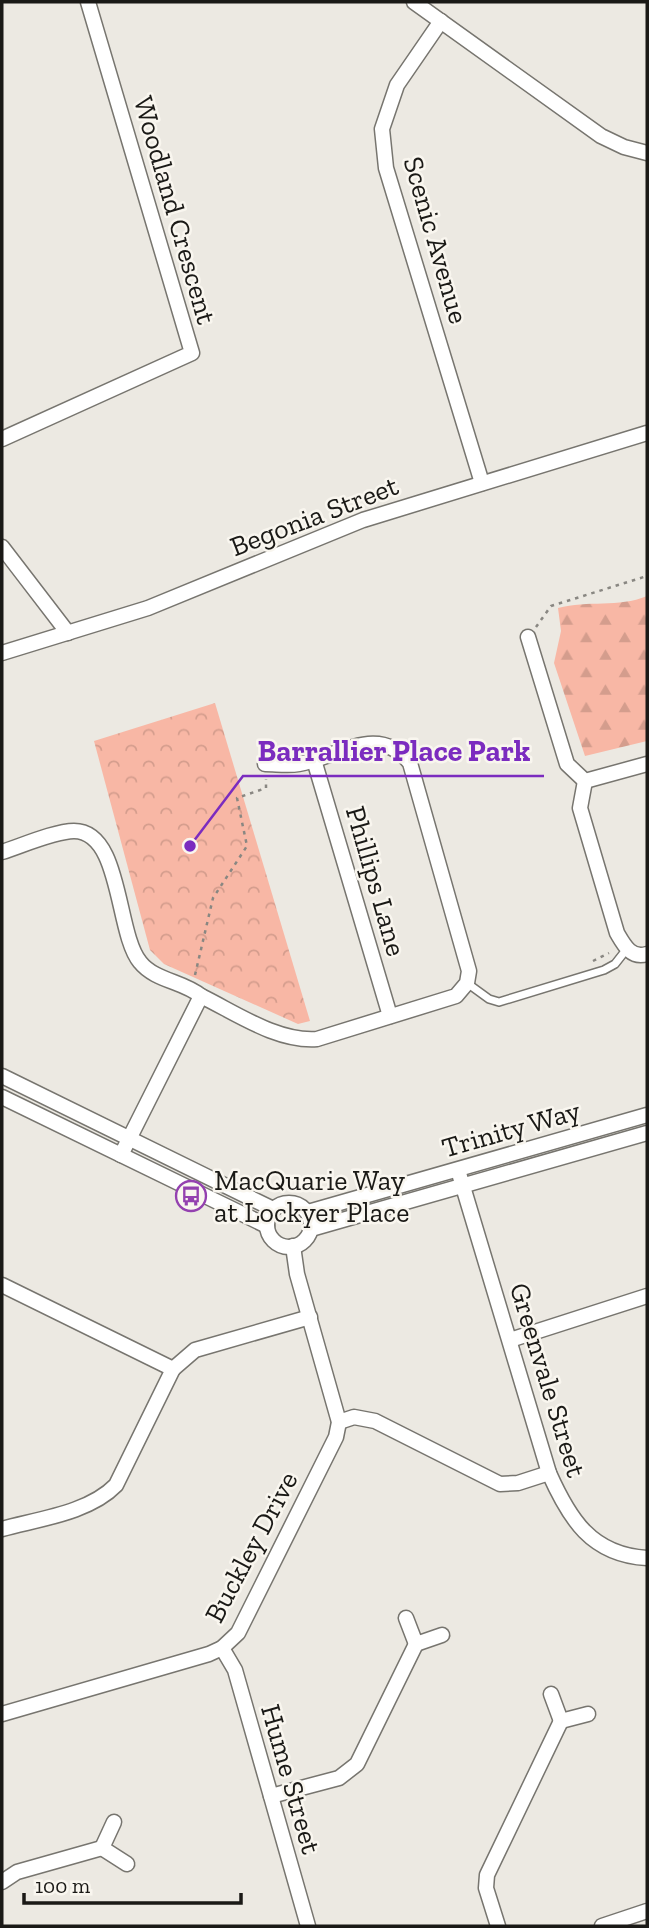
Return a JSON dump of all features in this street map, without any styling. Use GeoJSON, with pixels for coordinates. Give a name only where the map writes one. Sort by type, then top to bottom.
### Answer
{"type":"FeatureCollection","features":[{"type":"Feature","properties":{"kind":"street","name":"Woodland Crescent"},"geometry":{"type":"LineString","coordinates":[[2,439],[192,353],[88,2]]}},
{"type":"Feature","properties":{"kind":"street"},"geometry":{"type":"LineString","coordinates":[[414,2],[601,136],[624,147],[647,153]]}},
{"type":"Feature","properties":{"kind":"street","name":"Scenic Avenue"},"geometry":{"type":"LineString","coordinates":[[441,21],[397,85],[382,129],[386,168],[482,483]]}},
{"type":"Feature","properties":{"kind":"street","name":"Begonia Street"},"geometry":{"type":"LineString","coordinates":[[2,653],[148,608],[363,520],[647,433]]}},
{"type":"Feature","properties":{"kind":"street"},"geometry":{"type":"LineString","coordinates":[[2,547],[68,633]]}},
{"type":"Feature","properties":{"kind":"street"},"geometry":{"type":"LineString","coordinates":[[528,637],[567,764],[585,781]]}},
{"type":"Feature","properties":{"kind":"street"},"geometry":{"type":"LineString","coordinates":[[2,852],[74,831],[93,835],[106,851],[132,948],[140,962],[152,973],[285,1036],[301,1040],[317,1039],[456,996],[467,983],[470,971],[410,763],[401,751],[375,742],[297,765],[265,764]]}},
{"type":"Feature","properties":{"kind":"street","name":"Phillips Lane"},"geometry":{"type":"LineString","coordinates":[[314,760],[390,1016]]}},
{"type":"Feature","properties":{"kind":"street"},"geometry":{"type":"LineString","coordinates":[[585,781],[647,764]]}},
{"type":"Feature","properties":{"kind":"street"},"geometry":{"type":"LineString","coordinates":[[585,781],[580,808],[617,933],[626,950],[641,956],[647,954]]}},
{"type":"Feature","properties":{"kind":"street"},"geometry":{"type":"LineString","coordinates":[[121,1155],[196,992]]}},
{"type":"Feature","properties":{"kind":"street"},"geometry":{"type":"LineString","coordinates":[[2,1076],[273,1209],[267,1226]]}},
{"type":"Feature","properties":{"kind":"street"},"geometry":{"type":"LineString","coordinates":[[2,1097],[267,1226],[275,1242],[293,1247],[305,1240],[311,1228],[308,1212]]}},
{"type":"Feature","properties":{"kind":"street","name":"Trinity Way"},"geometry":{"type":"LineString","coordinates":[[273,1209],[291,1202],[308,1212],[647,1115]]}},
{"type":"Feature","properties":{"kind":"street","name":"Trinity Way"},"geometry":{"type":"LineString","coordinates":[[311,1228],[647,1133]]}},
{"type":"Feature","properties":{"kind":"street","name":"Greenvale Street"},"geometry":{"type":"LineString","coordinates":[[458,1170],[549,1473],[566,1512],[590,1537],[613,1549],[647,1558]]}},
{"type":"Feature","properties":{"kind":"street"},"geometry":{"type":"LineString","coordinates":[[293,1247],[339,1422],[354,1417],[374,1420],[500,1483],[518,1483],[549,1473]]}},
{"type":"Feature","properties":{"kind":"street"},"geometry":{"type":"LineString","coordinates":[[2,1285],[173,1369]]}},
{"type":"Feature","properties":{"kind":"street"},"geometry":{"type":"LineString","coordinates":[[510,1340],[647,1296]]}},
{"type":"Feature","properties":{"kind":"street"},"geometry":{"type":"LineString","coordinates":[[2,1530],[91,1503],[105,1496],[116,1485],[173,1369],[195,1350],[310,1317]]}},
{"type":"Feature","properties":{"kind":"street","name":"Buckley Drive"},"geometry":{"type":"LineString","coordinates":[[2,1714],[222,1648],[239,1633],[336,1437],[339,1422]]}},
{"type":"Feature","properties":{"kind":"street"},"geometry":{"type":"LineString","coordinates":[[406,1618],[416,1644]]}},
{"type":"Feature","properties":{"kind":"street"},"geometry":{"type":"LineString","coordinates":[[271,1797],[339,1778],[357,1764],[416,1644],[442,1635]]}},
{"type":"Feature","properties":{"kind":"street","name":"Hume Street"},"geometry":{"type":"LineString","coordinates":[[222,1648],[234,1670],[309,1926]]}},
{"type":"Feature","properties":{"kind":"street"},"geometry":{"type":"LineString","coordinates":[[498,1926],[486,1888],[487,1875],[561,1721],[551,1694]]}},
{"type":"Feature","properties":{"kind":"street"},"geometry":{"type":"LineString","coordinates":[[561,1721],[589,1714]]}},
{"type":"Feature","properties":{"kind":"street"},"geometry":{"type":"LineString","coordinates":[[2,1882],[17,1872],[102,1847],[114,1822]]}},
{"type":"Feature","properties":{"kind":"street"},"geometry":{"type":"LineString","coordinates":[[102,1847],[127,1864]]}},
{"type":"Feature","properties":{"kind":"street"},"geometry":{"type":"LineString","coordinates":[[602,1926],[647,1911]]}},
{"type":"Feature","properties":{"kind":"lane"},"geometry":{"type":"LineString","coordinates":[[467,983],[489,999],[499,1002],[604,970],[615,964],[626,950]]}},
{"type":"Feature","properties":{"kind":"path"},"geometry":{"type":"LineString","coordinates":[[528,637],[551,606],[647,576]]}},
{"type":"Feature","properties":{"kind":"path"},"geometry":{"type":"LineString","coordinates":[[196,992],[213,898],[247,846],[237,798],[266,788],[265,764]]}},
{"type":"Feature","properties":{"kind":"path"},"geometry":{"type":"LineString","coordinates":[[588,964],[610,953],[626,950]]}},
{"type":"Feature","properties":{"kind":"green space"},"geometry":{"type":"Polygon","coordinates":[[[647,596],[647,741],[585,756],[554,663],[561,631],[558,608],[625,602],[647,596]]]}},
{"type":"Feature","properties":{"kind":"green space"},"geometry":{"type":"Polygon","coordinates":[[[215,703],[310,1021],[298,1024],[164,964],[150,950],[94,741],[215,703]]]}},
{"type":"Feature","properties":{"kind":"place","name":"Barrallier Place Park"},"geometry":{"type":"Point","coordinates":[190,846]}},
{"type":"Feature","properties":{"kind":"place","name":"MacQuarie Way at Lockyer Place"},"geometry":{"type":"Point","coordinates":[191,1196]}}]}
